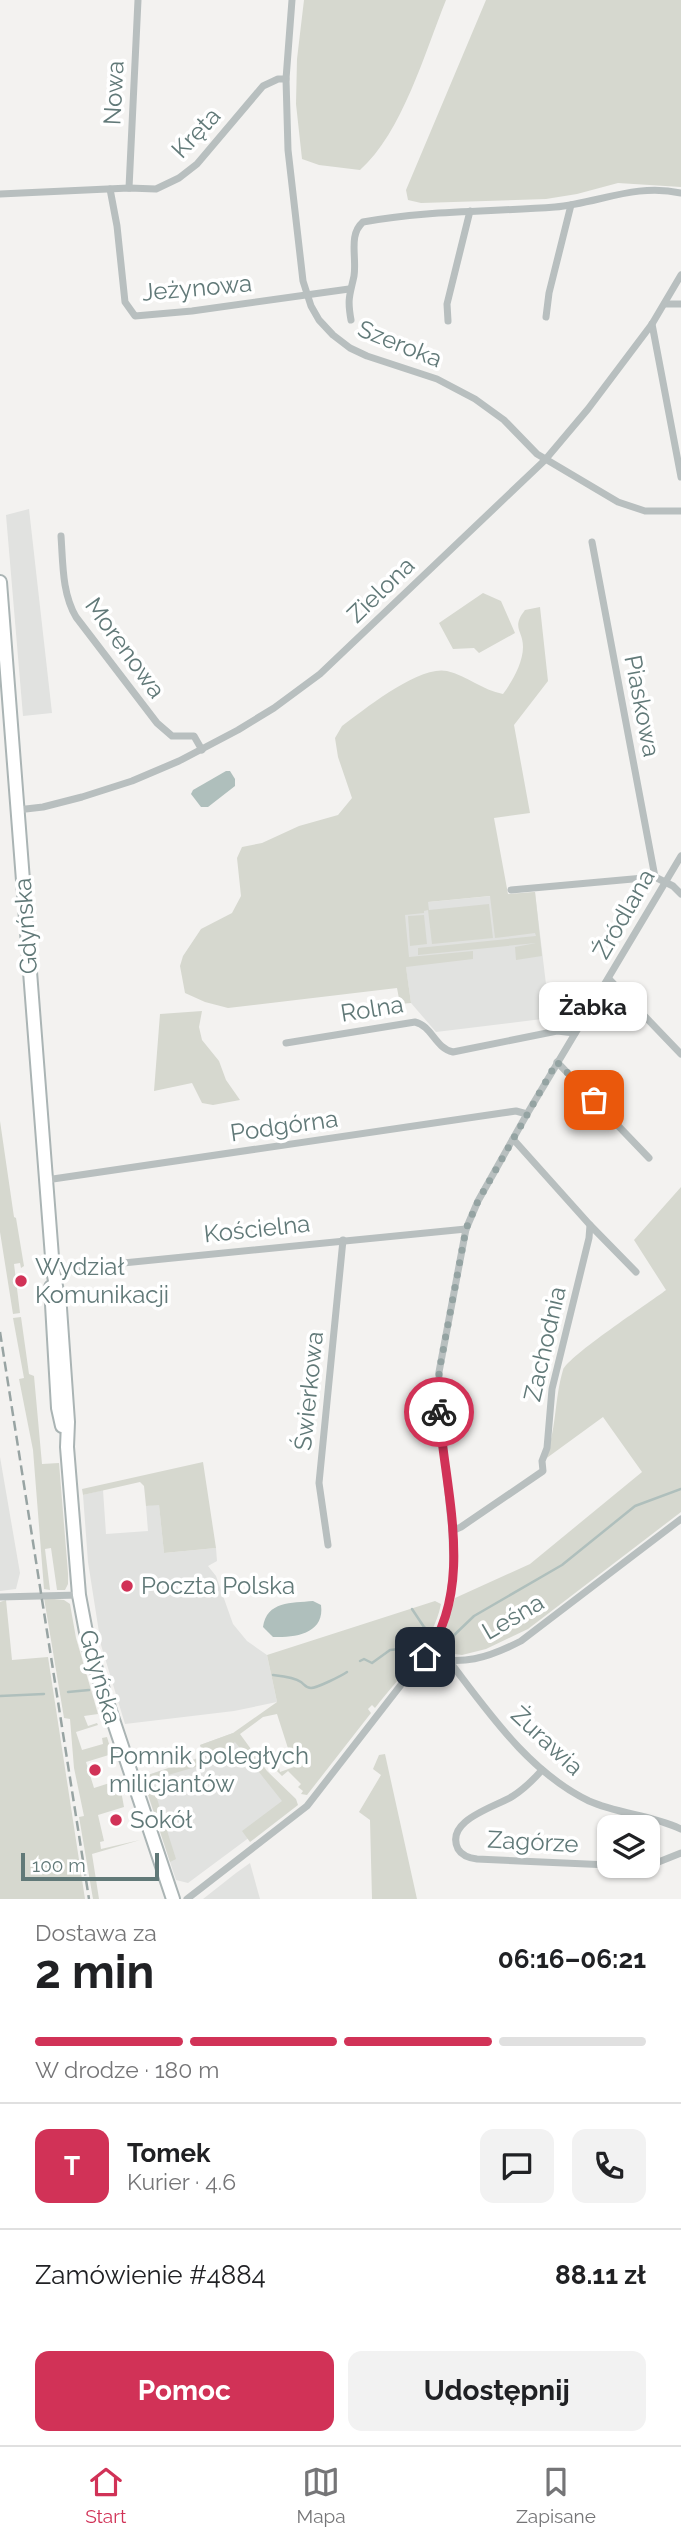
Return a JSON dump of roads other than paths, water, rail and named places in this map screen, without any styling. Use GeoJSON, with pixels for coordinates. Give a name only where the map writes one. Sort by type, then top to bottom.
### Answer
{"type":"FeatureCollection","features":[{"type":"Feature","properties":{"kind":"main road","name":"Gdyńska"},"geometry":{"type":"LineString","coordinates":[[0,582],[53,1270],[60,1308],[68,1422],[67,1447],[79,1595],[97,1677],[173,1899]]}},
{"type":"Feature","properties":{"kind":"street","name":"Nowa"},"geometry":{"type":"LineString","coordinates":[[129,188],[138,0]]}},
{"type":"Feature","properties":{"kind":"street"},"geometry":{"type":"LineString","coordinates":[[286,79],[292,0]]}},
{"type":"Feature","properties":{"kind":"street","name":"Kręta"},"geometry":{"type":"LineString","coordinates":[[0,194],[156,189],[179,178],[197,164],[263,86],[278,79],[286,79]]}},
{"type":"Feature","properties":{"kind":"street","name":"Szeroka"},"geometry":{"type":"LineString","coordinates":[[286,79],[291,182],[299,258],[307,296],[319,320],[350,348],[456,388],[504,420],[545,460],[628,507],[651,512],[681,511]]}},
{"type":"Feature","properties":{"kind":"street","name":"Jeżynowa"},"geometry":{"type":"LineString","coordinates":[[110,189],[125,302],[135,316],[349,289]]}},
{"type":"Feature","properties":{"kind":"street"},"geometry":{"type":"LineString","coordinates":[[351,320],[349,289],[354,276],[355,234],[363,222],[470,211],[571,205],[628,191],[658,190],[681,193]]}},
{"type":"Feature","properties":{"kind":"street"},"geometry":{"type":"LineString","coordinates":[[547,317],[549,293],[571,205]]}},
{"type":"Feature","properties":{"kind":"street"},"geometry":{"type":"LineString","coordinates":[[448,321],[447,304],[470,211]]}},
{"type":"Feature","properties":{"kind":"street","name":"Zielona"},"geometry":{"type":"LineString","coordinates":[[18,810],[43,807],[108,789],[154,772],[202,750],[274,708],[320,674],[545,460],[588,409],[652,324],[681,275]]}},
{"type":"Feature","properties":{"kind":"street"},"geometry":{"type":"LineString","coordinates":[[666,304],[681,304]]}},
{"type":"Feature","properties":{"kind":"street"},"geometry":{"type":"LineString","coordinates":[[652,324],[681,477]]}},
{"type":"Feature","properties":{"kind":"street","name":"Morenowa"},"geometry":{"type":"LineString","coordinates":[[61,536],[66,592],[76,617],[158,723],[172,736],[194,736],[202,750]]}},
{"type":"Feature","properties":{"kind":"street","name":"Piaskowa"},"geometry":{"type":"LineString","coordinates":[[592,542],[655,877]]}},
{"type":"Feature","properties":{"kind":"street","name":"Źródlana"},"geometry":{"type":"LineString","coordinates":[[425,1657],[443,1624],[453,1573],[452,1531],[438,1389],[466,1229],[478,1201],[527,1114],[680,857]]}},
{"type":"Feature","properties":{"kind":"street"},"geometry":{"type":"LineString","coordinates":[[510,890],[655,877],[681,894]]}},
{"type":"Feature","properties":{"kind":"street"},"geometry":{"type":"LineString","coordinates":[[609,979],[681,1054]]}},
{"type":"Feature","properties":{"kind":"street","name":"Rolna"},"geometry":{"type":"LineString","coordinates":[[286,1043],[415,1021],[422,1024],[446,1051],[453,1052],[556,1031],[575,1033]]}},
{"type":"Feature","properties":{"kind":"street"},"geometry":{"type":"LineString","coordinates":[[557,1062],[649,1158]]}},
{"type":"Feature","properties":{"kind":"street","name":"Podgórna"},"geometry":{"type":"LineString","coordinates":[[46,1180],[516,1111],[527,1114]]}},
{"type":"Feature","properties":{"kind":"street"},"geometry":{"type":"LineString","coordinates":[[513,1139],[636,1272]]}},
{"type":"Feature","properties":{"kind":"street","name":"Zachodnia"},"geometry":{"type":"LineString","coordinates":[[452,1531],[543,1471],[552,1389],[590,1225]]}},
{"type":"Feature","properties":{"kind":"street","name":"Kościelna"},"geometry":{"type":"LineString","coordinates":[[53,1270],[466,1229]]}},
{"type":"Feature","properties":{"kind":"street","name":"Świerkowa"},"geometry":{"type":"LineString","coordinates":[[328,1545],[319,1482],[343,1240]]}},
{"type":"Feature","properties":{"kind":"street","name":"Leśna"},"geometry":{"type":"LineString","coordinates":[[425,1657],[450,1662],[487,1655],[521,1641],[681,1519]]}},
{"type":"Feature","properties":{"kind":"street"},"geometry":{"type":"LineString","coordinates":[[0,1597],[79,1595]]}},
{"type":"Feature","properties":{"kind":"street"},"geometry":{"type":"LineString","coordinates":[[187,1899],[307,1806],[425,1657]]}},
{"type":"Feature","properties":{"kind":"street","name":"Żurawia"},"geometry":{"type":"LineString","coordinates":[[450,1662],[510,1737],[542,1770],[563,1786],[616,1811],[681,1829]]}},
{"type":"Feature","properties":{"kind":"street","name":"Zagórze"},"geometry":{"type":"LineString","coordinates":[[542,1770],[515,1796],[462,1824],[456,1838],[459,1851],[464,1856],[477,1859],[597,1864]]}},
{"type":"Feature","properties":{"kind":"street","name":"Zagórze"},"geometry":{"type":"LineString","coordinates":[[660,1861],[681,1853]]}},
{"type":"Feature","properties":{"kind":"waterway"},"geometry":{"type":"LineString","coordinates":[[446,1639],[450,1639],[474,1616],[562,1565],[635,1506],[681,1489]]}},
{"type":"Feature","properties":{"kind":"waterway"},"geometry":{"type":"LineString","coordinates":[[412,1609],[424,1627],[431,1631]]}},
{"type":"Feature","properties":{"kind":"waterway"},"geometry":{"type":"LineString","coordinates":[[360,1661],[364,1659],[372,1663],[390,1650],[400,1649],[406,1637],[417,1632]]}},
{"type":"Feature","properties":{"kind":"waterway"},"geometry":{"type":"LineString","coordinates":[[273,1675],[295,1679],[311,1688],[347,1672]]}},
{"type":"Feature","properties":{"kind":"waterway"},"geometry":{"type":"LineString","coordinates":[[68,1692],[89,1690]]}},
{"type":"Feature","properties":{"kind":"waterway"},"geometry":{"type":"LineString","coordinates":[[0,1696],[44,1694]]}},
{"type":"Feature","properties":{"kind":"railway"},"geometry":{"type":"LineString","coordinates":[[0,1332],[89,1899]]}},
{"type":"Feature","properties":{"kind":"place","name":"Żabka"},"geometry":{"type":"Point","coordinates":[594,1100]}},
{"type":"Feature","properties":{"kind":"place","name":"Wydział Komunikacji"},"geometry":{"type":"Point","coordinates":[21,1281]}},
{"type":"Feature","properties":{"kind":"place","name":"Poczta Polska"},"geometry":{"type":"Point","coordinates":[127,1586]}},
{"type":"Feature","properties":{"kind":"place","name":"Pomnik poległych milicjantów"},"geometry":{"type":"Point","coordinates":[95,1770]}},
{"type":"Feature","properties":{"kind":"place","name":"Sokół"},"geometry":{"type":"Point","coordinates":[116,1820]}}]}
